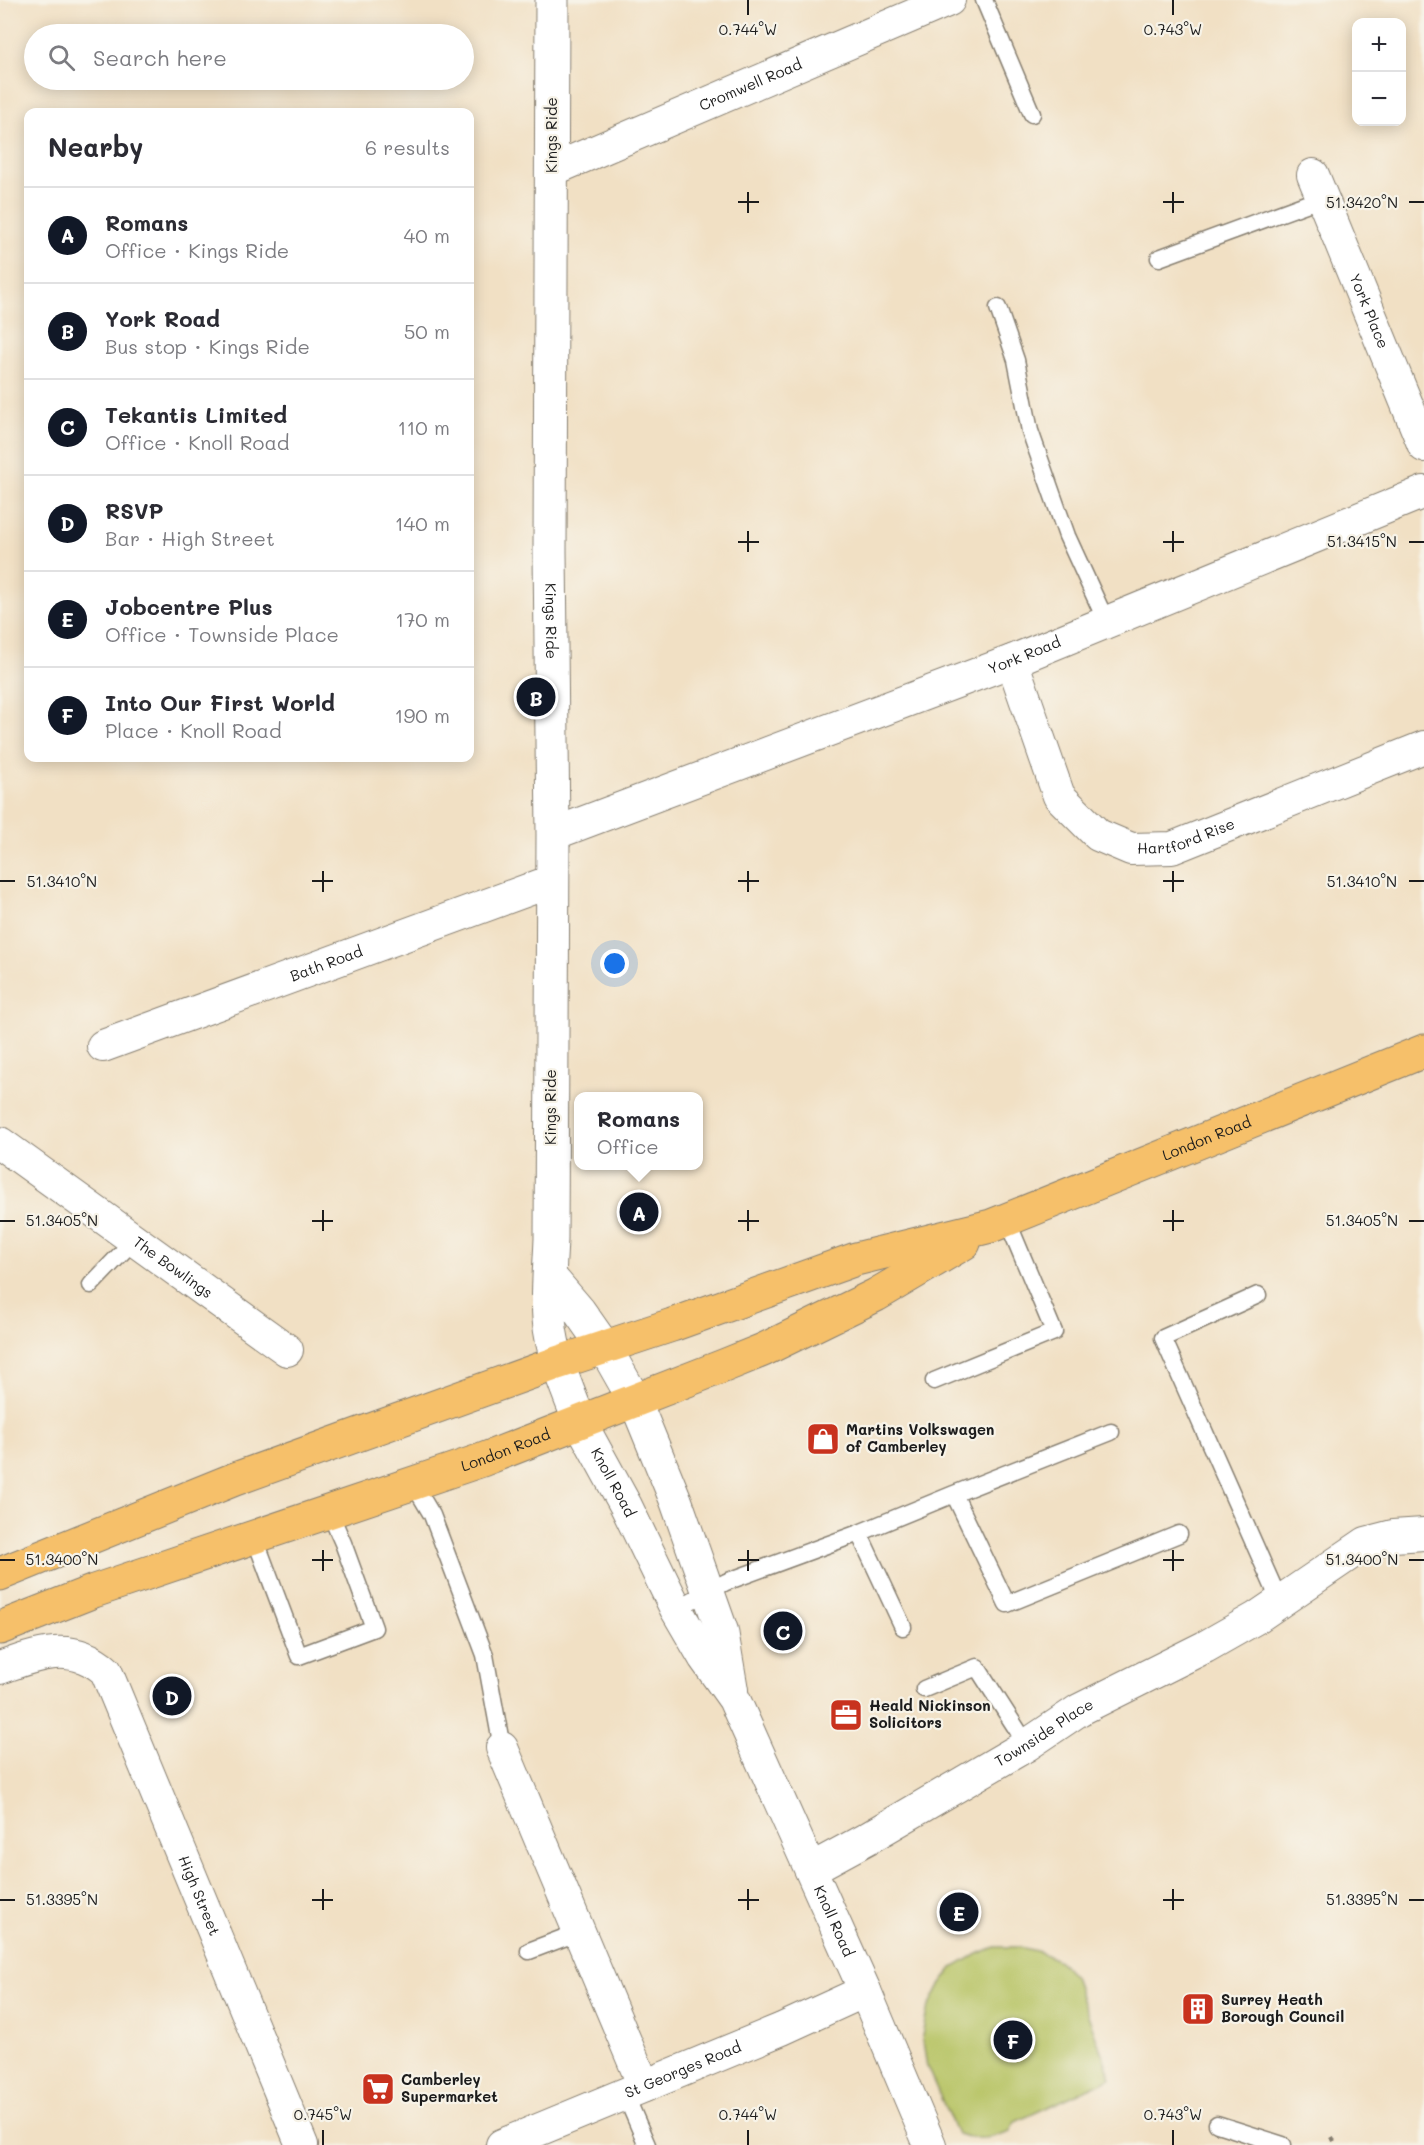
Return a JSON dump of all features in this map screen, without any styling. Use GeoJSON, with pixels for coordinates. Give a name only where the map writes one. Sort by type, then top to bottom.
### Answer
{"type":"FeatureCollection","features":[{"type":"Feature","properties":{"kind":"main road","name":"London Road"},"geometry":{"type":"LineString","coordinates":[[0,1574],[235,1479],[557,1363],[856,1259],[999,1223],[1424,1051]]}},
{"type":"Feature","properties":{"kind":"main road","name":"London Road"},"geometry":{"type":"LineString","coordinates":[[0,1628],[94,1592],[254,1536],[413,1484],[635,1401],[763,1350],[866,1300],[999,1223]]}},
{"type":"Feature","properties":{"kind":"street","name":"Kings Ride"},"geometry":{"type":"LineString","coordinates":[[552,0],[550,551],[553,834],[549,1321],[557,1363],[580,1422]]}},
{"type":"Feature","properties":{"kind":"street","name":"Cromwell Road"},"geometry":{"type":"LineString","coordinates":[[552,170],[949,0]]}},
{"type":"Feature","properties":{"kind":"street","name":"York Place"},"geometry":{"type":"LineString","coordinates":[[1317,187],[1424,446]]}},
{"type":"Feature","properties":{"kind":"street","name":"York Road"},"geometry":{"type":"LineString","coordinates":[[553,834],[1012,661],[1424,492]]}},
{"type":"Feature","properties":{"kind":"street","name":"Hartford Rise"},"geometry":{"type":"LineString","coordinates":[[1012,661],[1059,796],[1098,835],[1131,849],[1172,848],[1424,747]]}},
{"type":"Feature","properties":{"kind":"street","name":"Bath Road"},"geometry":{"type":"LineString","coordinates":[[103,1046],[552,881]]}},
{"type":"Feature","properties":{"kind":"street","name":"The Bowlings"},"geometry":{"type":"LineString","coordinates":[[0,1143],[287,1350]]}},
{"type":"Feature","properties":{"kind":"street"},"geometry":{"type":"LineString","coordinates":[[550,1277],[579,1311],[605,1348],[635,1401]]}},
{"type":"Feature","properties":{"kind":"street","name":"Knoll Road"},"geometry":{"type":"LineString","coordinates":[[635,1401],[676,1501],[722,1631],[734,1699]]}},
{"type":"Feature","properties":{"kind":"street","name":"Knoll Road"},"geometry":{"type":"LineString","coordinates":[[580,1422],[626,1506],[676,1609],[704,1657],[734,1699],[865,1991],[930,2145]]}},
{"type":"Feature","properties":{"kind":"street","name":"Townside Place"},"geometry":{"type":"LineString","coordinates":[[811,1869],[1027,1745],[1079,1710],[1205,1647],[1280,1602],[1366,1543],[1394,1536],[1424,1534]]}},
{"type":"Feature","properties":{"kind":"street","name":"High Street"},"geometry":{"type":"LineString","coordinates":[[0,1668],[33,1655],[66,1653],[84,1655],[96,1661],[106,1671],[302,2145]]}},
{"type":"Feature","properties":{"kind":"street"},"geometry":{"type":"LineString","coordinates":[[502,1748],[579,1932],[635,2090]]}},
{"type":"Feature","properties":{"kind":"street","name":"St Georges Road"},"geometry":{"type":"LineString","coordinates":[[501,2145],[782,2029],[865,1991]]}},
{"type":"Feature","properties":{"kind":"lane"},"geometry":{"type":"LineString","coordinates":[[984,0],[1032,114]]}},
{"type":"Feature","properties":{"kind":"lane"},"geometry":{"type":"LineString","coordinates":[[1159,258],[1317,187]]}},
{"type":"Feature","properties":{"kind":"lane"},"geometry":{"type":"LineString","coordinates":[[998,308],[1016,360],[1029,431],[1067,536],[1106,621]]}},
{"type":"Feature","properties":{"kind":"lane"},"geometry":{"type":"LineString","coordinates":[[934,1381],[1054,1332],[999,1223]]}},
{"type":"Feature","properties":{"kind":"lane"},"geometry":{"type":"LineString","coordinates":[[91,1285],[134,1240]]}},
{"type":"Feature","properties":{"kind":"lane"},"geometry":{"type":"LineString","coordinates":[[1258,1295],[1163,1338],[1280,1602]]}},
{"type":"Feature","properties":{"kind":"lane"},"geometry":{"type":"LineString","coordinates":[[676,1609],[726,1582],[859,1533],[1111,1432]]}},
{"type":"Feature","properties":{"kind":"lane"},"geometry":{"type":"LineString","coordinates":[[413,1484],[432,1515],[485,1655],[502,1748]]}},
{"type":"Feature","properties":{"kind":"lane"},"geometry":{"type":"LineString","coordinates":[[954,1494],[1007,1604],[1179,1534]]}},
{"type":"Feature","properties":{"kind":"lane"},"geometry":{"type":"LineString","coordinates":[[254,1536],[299,1656],[374,1628],[329,1511]]}},
{"type":"Feature","properties":{"kind":"lane"},"geometry":{"type":"LineString","coordinates":[[859,1533],[903,1627]]}},
{"type":"Feature","properties":{"kind":"lane"},"geometry":{"type":"LineString","coordinates":[[924,1689],[977,1667],[1027,1745]]}},
{"type":"Feature","properties":{"kind":"lane"},"geometry":{"type":"LineString","coordinates":[[530,1951],[579,1932]]}},
{"type":"Feature","properties":{"kind":"lane"},"geometry":{"type":"LineString","coordinates":[[635,2090],[647,2145]]}},
{"type":"Feature","properties":{"kind":"lane"},"geometry":{"type":"LineString","coordinates":[[1217,2124],[1282,2145]]}},
{"type":"Feature","properties":{"kind":"path"},"geometry":{"type":"LineString","coordinates":[[1332,2137],[1336,2145]]}},
{"type":"Feature","properties":{"kind":"green space"},"geometry":{"type":"Polygon","coordinates":[[[995,1947],[1020,1947],[1040,1952],[1059,1961],[1074,1977],[1111,2078],[1015,2122],[1010,2131],[990,2137],[972,2138],[957,2134],[927,2067],[922,2036],[927,2011],[939,1987],[953,1968],[995,1947]]]}},
{"type":"Feature","properties":{"kind":"place","name":"York Road"},"geometry":{"type":"Point","coordinates":[536,697]}},
{"type":"Feature","properties":{"kind":"place","name":"Romans"},"geometry":{"type":"Point","coordinates":[639,1212]}},
{"type":"Feature","properties":{"kind":"place","name":"Martins Volkswagen of Camberley"},"geometry":{"type":"Point","coordinates":[823,1439]}},
{"type":"Feature","properties":{"kind":"place","name":"Tekantis Limited"},"geometry":{"type":"Point","coordinates":[783,1631]}},
{"type":"Feature","properties":{"kind":"place","name":"RSVP"},"geometry":{"type":"Point","coordinates":[172,1696]}},
{"type":"Feature","properties":{"kind":"place","name":"Heald Nickinson Solicitors"},"geometry":{"type":"Point","coordinates":[846,1715]}},
{"type":"Feature","properties":{"kind":"place","name":"Jobcentre Plus"},"geometry":{"type":"Point","coordinates":[959,1912]}},
{"type":"Feature","properties":{"kind":"place","name":"Surrey Heath Borough Council"},"geometry":{"type":"Point","coordinates":[1198,2009]}},
{"type":"Feature","properties":{"kind":"place","name":"Into Our First World"},"geometry":{"type":"Point","coordinates":[1013,2040]}},
{"type":"Feature","properties":{"kind":"place","name":"Camberley Supermarket"},"geometry":{"type":"Point","coordinates":[378,2089]}}]}
